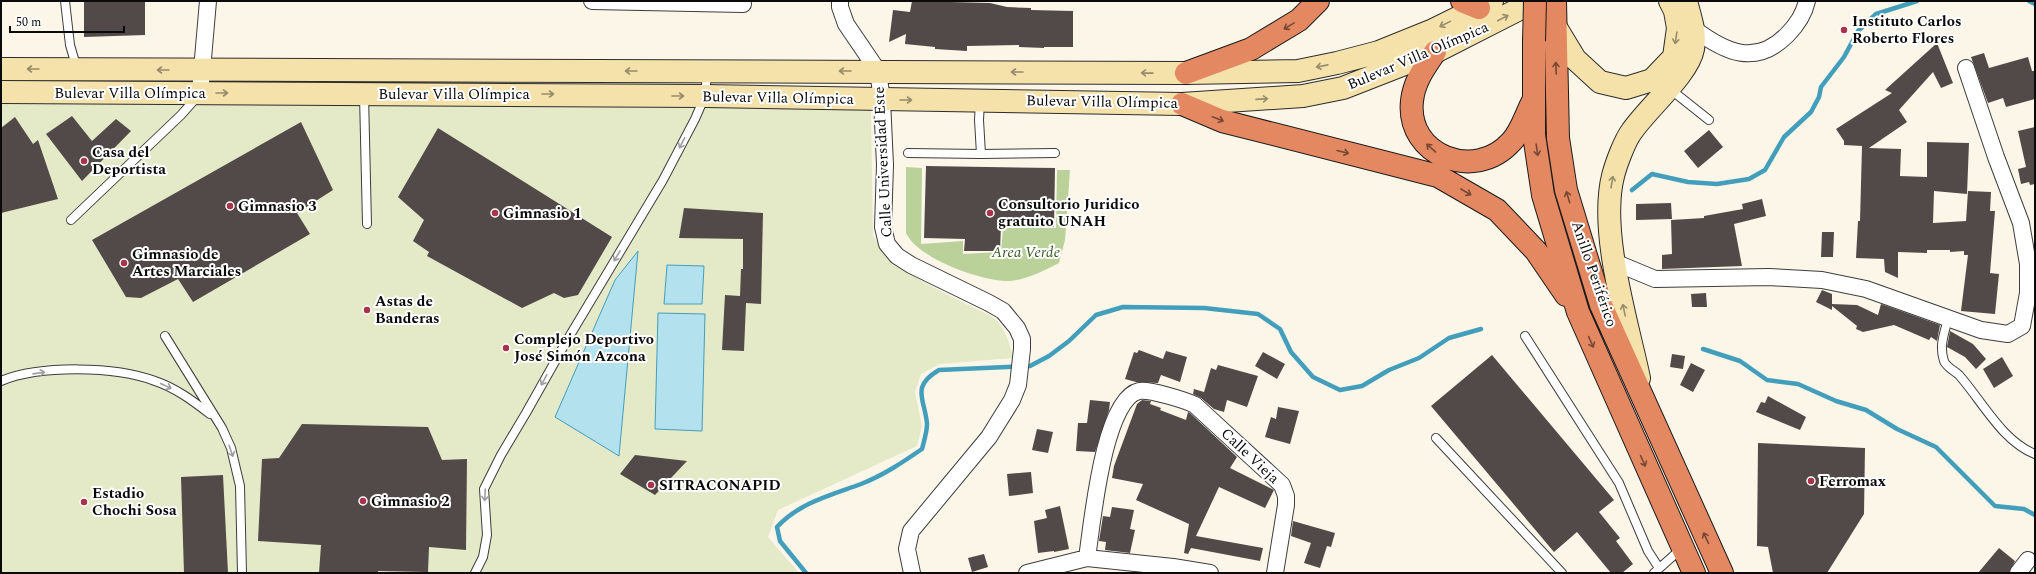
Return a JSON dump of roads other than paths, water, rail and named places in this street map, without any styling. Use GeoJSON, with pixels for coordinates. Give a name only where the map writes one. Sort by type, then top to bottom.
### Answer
{"type":"FeatureCollection","features":[{"type":"Feature","properties":{"kind":"highway"},"geometry":{"type":"LineString","coordinates":[[1186,73],[1252,49],[1299,20],[1318,1]]}},
{"type":"Feature","properties":{"kind":"highway","name":"Anillo Periférico"},"geometry":{"type":"LineString","coordinates":[[1535,1],[1533,100],[1534,135],[1543,195],[1578,312],[1694,573]]}},
{"type":"Feature","properties":{"kind":"highway","name":"Anillo Periférico"},"geometry":{"type":"LineString","coordinates":[[1555,14],[1558,138],[1566,190],[1601,305],[1722,572]]}},
{"type":"Feature","properties":{"kind":"highway"},"geometry":{"type":"LineString","coordinates":[[1435,52],[1417,80],[1412,100],[1412,119],[1420,139],[1438,155],[1459,162],[1480,161],[1500,153],[1512,141],[1533,100]]}},
{"type":"Feature","properties":{"kind":"highway"},"geometry":{"type":"LineString","coordinates":[[1182,104],[1222,121],[1438,176],[1497,210],[1536,251],[1578,312]]}},
{"type":"Feature","properties":{"kind":"main road","name":"Bulevar Villa Olímpica"},"geometry":{"type":"LineString","coordinates":[[1,92],[705,96],[1182,104],[1303,96],[1343,88],[1388,72],[1435,52],[1535,1]]}},
{"type":"Feature","properties":{"kind":"main road"},"geometry":{"type":"LineString","coordinates":[[1555,14],[1575,59],[1600,82],[1626,88],[1652,80],[1674,57],[1678,28],[1675,11],[1670,1]]}},
{"type":"Feature","properties":{"kind":"main road"},"geometry":{"type":"LineString","coordinates":[[1645,403],[1614,262],[1608,207],[1613,175],[1631,132],[1684,68],[1693,50],[1694,30],[1686,1]]}},
{"type":"Feature","properties":{"kind":"main road","name":"Bulevar Villa Olímpica"},"geometry":{"type":"LineString","coordinates":[[1,69],[1186,73],[1298,71],[1337,64],[1379,52],[1431,31],[1478,3]]}},
{"type":"Feature","properties":{"kind":"street"},"geometry":{"type":"LineString","coordinates":[[200,93],[208,1]]}},
{"type":"Feature","properties":{"kind":"street"},"geometry":{"type":"LineString","coordinates":[[592,1],[743,4]]}},
{"type":"Feature","properties":{"kind":"street"},"geometry":{"type":"LineString","coordinates":[[840,1],[840,7],[846,24],[878,71]]}},
{"type":"Feature","properties":{"kind":"street"},"geometry":{"type":"LineString","coordinates":[[1694,30],[1715,45],[1734,52],[1758,54],[1778,44],[1793,29],[1805,8],[1807,1]]}},
{"type":"Feature","properties":{"kind":"street"},"geometry":{"type":"LineString","coordinates":[[1614,262],[1655,279],[1769,277],[1822,280],[1866,289],[1981,330],[2008,334],[2022,326],[2028,293],[2028,264],[2021,223],[1996,157],[1966,68]]}},
{"type":"Feature","properties":{"kind":"street","name":"Calle Universidad Este"},"geometry":{"type":"LineString","coordinates":[[878,71],[882,100],[885,165],[883,227],[887,244],[897,256],[911,265],[989,303],[1003,312],[1017,328],[1022,339],[1018,385],[1012,400],[989,437],[911,531],[907,549],[912,573]]}},
{"type":"Feature","properties":{"kind":"street","name":"Calle Vieja"},"geometry":{"type":"LineString","coordinates":[[1087,558],[1102,458],[1120,407],[1130,396],[1140,391],[1182,399],[1195,405],[1282,485],[1286,496],[1286,505],[1275,573]]}},
{"type":"Feature","properties":{"kind":"street"},"geometry":{"type":"LineString","coordinates":[[1027,573],[1087,558],[1173,567],[1210,573]]}},
{"type":"Feature","properties":{"kind":"street"},"geometry":{"type":"LineString","coordinates":[[2018,573],[2028,560]]}},
{"type":"Feature","properties":{"kind":"lane"},"geometry":{"type":"LineString","coordinates":[[65,1],[70,45],[77,69]]}},
{"type":"Feature","properties":{"kind":"lane"},"geometry":{"type":"LineString","coordinates":[[475,573],[483,557],[487,535],[484,489],[500,455],[526,414],[566,342],[663,180],[695,120],[705,96],[707,72]]}},
{"type":"Feature","properties":{"kind":"lane"},"geometry":{"type":"LineString","coordinates":[[1668,88],[1709,120]]}},
{"type":"Feature","properties":{"kind":"lane"},"geometry":{"type":"LineString","coordinates":[[71,220],[181,115],[200,93]]}},
{"type":"Feature","properties":{"kind":"lane"},"geometry":{"type":"LineString","coordinates":[[364,94],[367,224]]}},
{"type":"Feature","properties":{"kind":"lane"},"geometry":{"type":"LineString","coordinates":[[980,100],[979,120],[981,154]]}},
{"type":"Feature","properties":{"kind":"lane"},"geometry":{"type":"LineString","coordinates":[[908,152],[981,154],[1055,153]]}},
{"type":"Feature","properties":{"kind":"lane"},"geometry":{"type":"LineString","coordinates":[[1948,319],[1941,346],[1944,363],[1958,374],[2005,433],[2024,450],[2035,454]]}},
{"type":"Feature","properties":{"kind":"lane"},"geometry":{"type":"LineString","coordinates":[[165,336],[222,428],[231,448],[240,486],[242,573]]}},
{"type":"Feature","properties":{"kind":"lane"},"geometry":{"type":"LineString","coordinates":[[1525,336],[1619,483],[1657,570],[1683,548]]}},
{"type":"Feature","properties":{"kind":"lane"},"geometry":{"type":"LineString","coordinates":[[1,381],[13,376],[60,370],[108,370],[154,380],[184,394],[214,416]]}},
{"type":"Feature","properties":{"kind":"lane"},"geometry":{"type":"LineString","coordinates":[[1436,438],[1562,573]]}},
{"type":"Feature","properties":{"kind":"water"},"geometry":{"type":"Polygon","coordinates":[[[638,251],[619,456],[555,417],[615,280],[638,251]]]}},
{"type":"Feature","properties":{"kind":"water"},"geometry":{"type":"Polygon","coordinates":[[[667,265],[704,266],[702,304],[664,304],[667,265]]]}},
{"type":"Feature","properties":{"kind":"water"},"geometry":{"type":"Polygon","coordinates":[[[658,313],[705,314],[702,431],[655,429],[658,313]]]}},
{"type":"Feature","properties":{"kind":"waterway"},"geometry":{"type":"LineString","coordinates":[[1632,190],[1652,174],[1688,182],[1717,184],[1749,179],[1765,170],[1784,137],[1811,112],[1819,97],[1821,87],[1844,57],[1858,31],[1876,14],[1917,1]]}},
{"type":"Feature","properties":{"kind":"waterway"},"geometry":{"type":"LineString","coordinates":[[2029,1],[2035,4]]}},
{"type":"Feature","properties":{"kind":"waterway"},"geometry":{"type":"LineString","coordinates":[[806,573],[780,541],[777,527],[805,506],[878,477],[922,449],[927,424],[921,394],[922,388],[930,376],[939,370],[1030,366],[1049,356],[1069,341],[1096,315],[1123,307],[1204,308],[1258,314],[1280,329],[1291,352],[1313,377],[1340,390],[1362,386],[1389,370],[1419,358],[1449,338],[1481,329]]}},
{"type":"Feature","properties":{"kind":"waterway"},"geometry":{"type":"LineString","coordinates":[[1703,349],[1740,361],[1767,380],[1798,384],[1836,401],[1866,410],[1897,429],[1936,447],[1995,506],[2024,509],[2035,515]]}},
{"type":"Feature","properties":{"kind":"place","name":"Instituto Carlos Roberto Flores"},"geometry":{"type":"Point","coordinates":[1844,30]}},
{"type":"Feature","properties":{"kind":"place","name":"Casa del Deportista"},"geometry":{"type":"Point","coordinates":[84,161]}},
{"type":"Feature","properties":{"kind":"place","name":"Gimnasio 3"},"geometry":{"type":"Point","coordinates":[230,206]}},
{"type":"Feature","properties":{"kind":"place","name":"Gimnasio 1"},"geometry":{"type":"Point","coordinates":[495,213]}},
{"type":"Feature","properties":{"kind":"place","name":"Consultorio Juridico gratuito UNAH"},"geometry":{"type":"Point","coordinates":[990,213]}},
{"type":"Feature","properties":{"kind":"place","name":"Gimnasio de Artes Marciales"},"geometry":{"type":"Point","coordinates":[124,263]}},
{"type":"Feature","properties":{"kind":"place","name":"Astas de Banderas"},"geometry":{"type":"Point","coordinates":[367,310]}},
{"type":"Feature","properties":{"kind":"place","name":"Complejo Deportivo José Simón Azcona"},"geometry":{"type":"Point","coordinates":[506,348]}},
{"type":"Feature","properties":{"kind":"place","name":"Ferromax"},"geometry":{"type":"Point","coordinates":[1811,481]}},
{"type":"Feature","properties":{"kind":"place","name":"SITRACONAPID"},"geometry":{"type":"Point","coordinates":[651,485]}},
{"type":"Feature","properties":{"kind":"place","name":"Gimnasio 2"},"geometry":{"type":"Point","coordinates":[363,501]}},
{"type":"Feature","properties":{"kind":"place","name":"Estadio Chochi Sosa"},"geometry":{"type":"Point","coordinates":[84,502]}},
{"type":"Feature","properties":{"kind":"park label","name":"Area Verde"},"geometry":{"type":"Point","coordinates":[1026,252]}}]}
